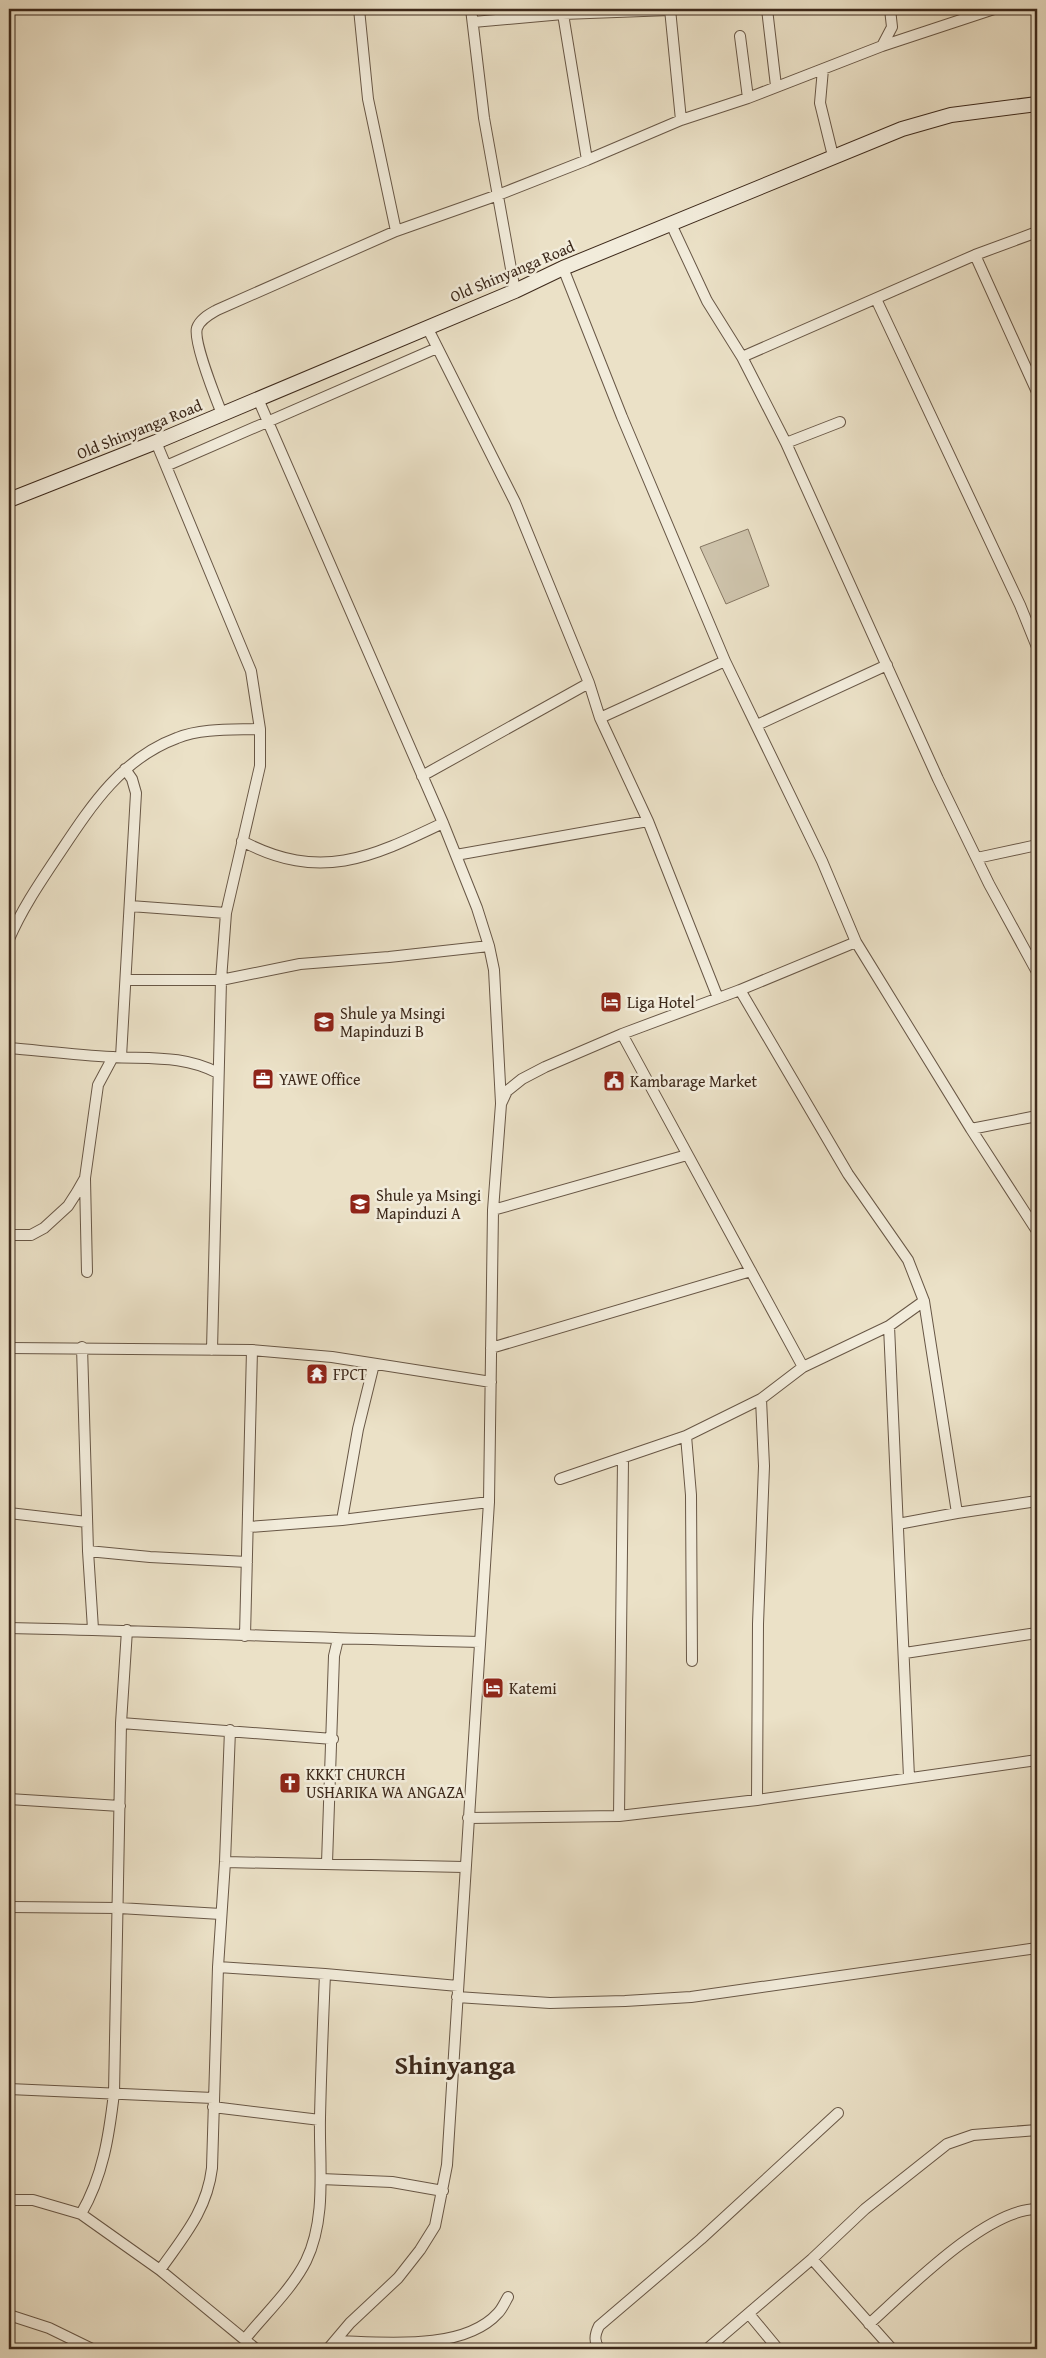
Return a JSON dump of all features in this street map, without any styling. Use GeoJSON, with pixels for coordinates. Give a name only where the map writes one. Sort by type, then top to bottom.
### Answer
{"type":"FeatureCollection","features":[{"type":"Feature","properties":{"kind":"main road","name":"Old Shinyanga Road"},"geometry":{"type":"LineString","coordinates":[[9,500],[156,442],[427,326],[515,291],[563,268],[833,156],[933,119],[1011,106],[1037,104]]}},
{"type":"Feature","properties":{"kind":"street"},"geometry":{"type":"LineString","coordinates":[[359,9],[368,99],[396,230]]}},
{"type":"Feature","properties":{"kind":"street"},"geometry":{"type":"LineString","coordinates":[[472,9],[484,118],[515,291]]}},
{"type":"Feature","properties":{"kind":"street"},"geometry":{"type":"LineString","coordinates":[[767,9],[776,86]]}},
{"type":"Feature","properties":{"kind":"street"},"geometry":{"type":"LineString","coordinates":[[882,46],[892,27],[890,9]]}},
{"type":"Feature","properties":{"kind":"street"},"geometry":{"type":"LineString","coordinates":[[222,414],[197,338],[198,326],[203,319],[217,310],[396,230],[498,195],[681,120],[748,98],[882,46],[994,9]]}},
{"type":"Feature","properties":{"kind":"street"},"geometry":{"type":"LineString","coordinates":[[473,22],[563,14],[670,10],[681,120]]}},
{"type":"Feature","properties":{"kind":"street"},"geometry":{"type":"LineString","coordinates":[[563,14],[587,160]]}},
{"type":"Feature","properties":{"kind":"street"},"geometry":{"type":"LineString","coordinates":[[740,36],[748,98]]}},
{"type":"Feature","properties":{"kind":"street"},"geometry":{"type":"LineString","coordinates":[[823,69],[820,103],[833,156]]}},
{"type":"Feature","properties":{"kind":"street"},"geometry":{"type":"LineString","coordinates":[[671,224],[707,301],[742,357],[786,443],[938,779],[989,884],[1037,972]]}},
{"type":"Feature","properties":{"kind":"street"},"geometry":{"type":"LineString","coordinates":[[742,357],[975,255],[1037,232]]}},
{"type":"Feature","properties":{"kind":"street"},"geometry":{"type":"LineString","coordinates":[[975,255],[1037,392]]}},
{"type":"Feature","properties":{"kind":"street"},"geometry":{"type":"LineString","coordinates":[[563,268],[622,417],[725,661],[822,861],[856,942],[971,1129],[1037,1231]]}},
{"type":"Feature","properties":{"kind":"street"},"geometry":{"type":"LineString","coordinates":[[876,299],[1020,605],[1037,647]]}},
{"type":"Feature","properties":{"kind":"street"},"geometry":{"type":"LineString","coordinates":[[427,326],[514,502],[589,682],[600,718],[648,821],[718,998]]}},
{"type":"Feature","properties":{"kind":"street"},"geometry":{"type":"LineString","coordinates":[[166,466],[437,348]]}},
{"type":"Feature","properties":{"kind":"street"},"geometry":{"type":"LineString","coordinates":[[258,399],[443,823],[489,946],[494,970],[501,1104],[493,1210],[489,1502],[464,1867],[447,2166],[435,2226],[420,2250],[398,2278],[350,2323],[332,2345]]}},
{"type":"Feature","properties":{"kind":"street"},"geometry":{"type":"LineString","coordinates":[[786,443],[840,422]]}},
{"type":"Feature","properties":{"kind":"street"},"geometry":{"type":"LineString","coordinates":[[156,442],[251,672],[260,728],[260,766],[226,914],[221,980],[218,1073],[212,1350]]}},
{"type":"Feature","properties":{"kind":"street"},"geometry":{"type":"LineString","coordinates":[[600,718],[725,661]]}},
{"type":"Feature","properties":{"kind":"street"},"geometry":{"type":"LineString","coordinates":[[757,725],[887,665]]}},
{"type":"Feature","properties":{"kind":"street"},"geometry":{"type":"LineString","coordinates":[[422,776],[589,682]]}},
{"type":"Feature","properties":{"kind":"street"},"geometry":{"type":"LineString","coordinates":[[9,939],[21,911],[79,824],[104,790],[125,768],[145,754],[177,738],[206,732],[260,728]]}},
{"type":"Feature","properties":{"kind":"street"},"geometry":{"type":"LineString","coordinates":[[87,1272],[85,1178],[98,1085],[117,1057],[126,980],[136,794],[132,779],[125,768]]}},
{"type":"Feature","properties":{"kind":"street"},"geometry":{"type":"LineString","coordinates":[[456,855],[648,821]]}},
{"type":"Feature","properties":{"kind":"street"},"geometry":{"type":"LineString","coordinates":[[242,842],[266,854],[288,860],[333,863],[398,844],[443,823]]}},
{"type":"Feature","properties":{"kind":"street"},"geometry":{"type":"LineString","coordinates":[[977,858],[1037,845]]}},
{"type":"Feature","properties":{"kind":"street"},"geometry":{"type":"LineString","coordinates":[[130,906],[226,914]]}},
{"type":"Feature","properties":{"kind":"street"},"geometry":{"type":"LineString","coordinates":[[501,1104],[507,1091],[522,1079],[545,1067],[622,1034],[740,990],[856,942]]}},
{"type":"Feature","properties":{"kind":"street"},"geometry":{"type":"LineString","coordinates":[[126,980],[221,980],[300,964],[489,946]]}},
{"type":"Feature","properties":{"kind":"street"},"geometry":{"type":"LineString","coordinates":[[740,990],[848,1174],[908,1260],[924,1301],[957,1513]]}},
{"type":"Feature","properties":{"kind":"street"},"geometry":{"type":"LineString","coordinates":[[622,1034],[803,1367]]}},
{"type":"Feature","properties":{"kind":"street"},"geometry":{"type":"LineString","coordinates":[[9,1048],[117,1057],[187,1060],[201,1064],[218,1073]]}},
{"type":"Feature","properties":{"kind":"street"},"geometry":{"type":"LineString","coordinates":[[971,1129],[1037,1116]]}},
{"type":"Feature","properties":{"kind":"street"},"geometry":{"type":"LineString","coordinates":[[493,1210],[687,1155]]}},
{"type":"Feature","properties":{"kind":"street"},"geometry":{"type":"LineString","coordinates":[[9,1235],[30,1234],[44,1228],[68,1206],[85,1178]]}},
{"type":"Feature","properties":{"kind":"street"},"geometry":{"type":"LineString","coordinates":[[491,1348],[751,1271]]}},
{"type":"Feature","properties":{"kind":"street"},"geometry":{"type":"LineString","coordinates":[[560,1479],[686,1436],[761,1399],[803,1367],[889,1326],[924,1301]]}},
{"type":"Feature","properties":{"kind":"street"},"geometry":{"type":"LineString","coordinates":[[889,1326],[910,1777]]}},
{"type":"Feature","properties":{"kind":"street"},"geometry":{"type":"LineString","coordinates":[[82,1347],[88,1551],[93,1629]]}},
{"type":"Feature","properties":{"kind":"street"},"geometry":{"type":"LineString","coordinates":[[9,1348],[82,1347],[252,1350],[427,1370],[491,1382]]}},
{"type":"Feature","properties":{"kind":"street"},"geometry":{"type":"LineString","coordinates":[[245,1636],[252,1350]]}},
{"type":"Feature","properties":{"kind":"street"},"geometry":{"type":"LineString","coordinates":[[342,1520],[358,1429],[374,1364]]}},
{"type":"Feature","properties":{"kind":"street"},"geometry":{"type":"LineString","coordinates":[[757,1800],[758,1624],[764,1466],[761,1399]]}},
{"type":"Feature","properties":{"kind":"street"},"geometry":{"type":"LineString","coordinates":[[686,1436],[691,1495],[692,1662]]}},
{"type":"Feature","properties":{"kind":"street"},"geometry":{"type":"LineString","coordinates":[[619,1816],[623,1459]]}},
{"type":"Feature","properties":{"kind":"street"},"geometry":{"type":"LineString","coordinates":[[898,1524],[1037,1501]]}},
{"type":"Feature","properties":{"kind":"street"},"geometry":{"type":"LineString","coordinates":[[248,1527],[342,1520],[489,1502]]}},
{"type":"Feature","properties":{"kind":"street"},"geometry":{"type":"LineString","coordinates":[[9,1513],[87,1522]]}},
{"type":"Feature","properties":{"kind":"street"},"geometry":{"type":"LineString","coordinates":[[88,1551],[150,1557],[248,1562]]}},
{"type":"Feature","properties":{"kind":"street"},"geometry":{"type":"LineString","coordinates":[[9,1628],[127,1630],[245,1636],[480,1642]]}},
{"type":"Feature","properties":{"kind":"street"},"geometry":{"type":"LineString","coordinates":[[81,2214],[99,2173],[108,2141],[114,2094],[121,1723],[127,1630]]}},
{"type":"Feature","properties":{"kind":"street"},"geometry":{"type":"LineString","coordinates":[[905,1653],[1037,1633]]}},
{"type":"Feature","properties":{"kind":"street"},"geometry":{"type":"LineString","coordinates":[[327,1863],[333,1739],[334,1656],[338,1639]]}},
{"type":"Feature","properties":{"kind":"street"},"geometry":{"type":"LineString","coordinates":[[121,1723],[333,1739]]}},
{"type":"Feature","properties":{"kind":"street"},"geometry":{"type":"LineString","coordinates":[[160,2270],[201,2211],[210,2190],[218,1967],[226,1862],[230,1730]]}},
{"type":"Feature","properties":{"kind":"street"},"geometry":{"type":"LineString","coordinates":[[468,1818],[619,1816],[757,1800],[1037,1760]]}},
{"type":"Feature","properties":{"kind":"street"},"geometry":{"type":"LineString","coordinates":[[9,1799],[120,1806]]}},
{"type":"Feature","properties":{"kind":"street"},"geometry":{"type":"LineString","coordinates":[[226,1862],[464,1867]]}},
{"type":"Feature","properties":{"kind":"street"},"geometry":{"type":"LineString","coordinates":[[9,1908],[119,1908],[221,1914]]}},
{"type":"Feature","properties":{"kind":"street"},"geometry":{"type":"LineString","coordinates":[[218,1967],[325,1974],[550,2003],[691,1997],[1037,1948]]}},
{"type":"Feature","properties":{"kind":"street"},"geometry":{"type":"LineString","coordinates":[[245,2339],[292,2283],[306,2262],[316,2237],[321,2179],[320,2120],[325,1974]]}},
{"type":"Feature","properties":{"kind":"street"},"geometry":{"type":"LineString","coordinates":[[9,2089],[114,2094],[213,2103],[320,2120]]}},
{"type":"Feature","properties":{"kind":"street"},"geometry":{"type":"LineString","coordinates":[[600,2349],[596,2345],[595,2338],[599,2326],[701,2239],[838,2113]]}},
{"type":"Feature","properties":{"kind":"street"},"geometry":{"type":"LineString","coordinates":[[707,2349],[812,2259],[865,2209],[947,2144],[973,2135],[1037,2130]]}},
{"type":"Feature","properties":{"kind":"street"},"geometry":{"type":"LineString","coordinates":[[321,2179],[392,2182],[443,2192]]}},
{"type":"Feature","properties":{"kind":"street"},"geometry":{"type":"LineString","coordinates":[[9,2200],[33,2200],[81,2214],[160,2270],[256,2349]]}},
{"type":"Feature","properties":{"kind":"street"},"geometry":{"type":"LineString","coordinates":[[869,2324],[927,2271],[978,2234],[1008,2215],[1037,2208]]}},
{"type":"Feature","properties":{"kind":"street"},"geometry":{"type":"LineString","coordinates":[[812,2259],[892,2349]]}},
{"type":"Feature","properties":{"kind":"street"},"geometry":{"type":"LineString","coordinates":[[332,2345],[427,2342],[456,2336],[479,2327],[498,2314],[508,2297]]}},
{"type":"Feature","properties":{"kind":"street"},"geometry":{"type":"LineString","coordinates":[[749,2314],[778,2349]]}},
{"type":"Feature","properties":{"kind":"street"},"geometry":{"type":"LineString","coordinates":[[9,2315],[49,2328],[92,2349]]}},
{"type":"Feature","properties":{"kind":"shaded area"},"geometry":{"type":"Polygon","coordinates":[[[748,529],[769,586],[726,604],[700,547],[748,529]]]}},
{"type":"Feature","properties":{"kind":"place","name":"Liga Hotel"},"geometry":{"type":"Point","coordinates":[611,1002]}},
{"type":"Feature","properties":{"kind":"place","name":"Shule ya Msingi Mapinduzi B"},"geometry":{"type":"Point","coordinates":[324,1022]}},
{"type":"Feature","properties":{"kind":"place","name":"YAWE Office"},"geometry":{"type":"Point","coordinates":[263,1079]}},
{"type":"Feature","properties":{"kind":"place","name":"Kambarage Market"},"geometry":{"type":"Point","coordinates":[614,1081]}},
{"type":"Feature","properties":{"kind":"place","name":"Shule ya Msingi Mapinduzi A"},"geometry":{"type":"Point","coordinates":[360,1204]}},
{"type":"Feature","properties":{"kind":"place","name":"FPCT"},"geometry":{"type":"Point","coordinates":[317,1374]}},
{"type":"Feature","properties":{"kind":"place","name":"Katemi"},"geometry":{"type":"Point","coordinates":[493,1688]}},
{"type":"Feature","properties":{"kind":"place","name":"KKKT CHURCH USHARIKA WA ANGAZA"},"geometry":{"type":"Point","coordinates":[290,1783]}},
{"type":"Feature","properties":{"kind":"district","name":"Shinyanga"},"geometry":{"type":"Point","coordinates":[455,2065]}}]}
